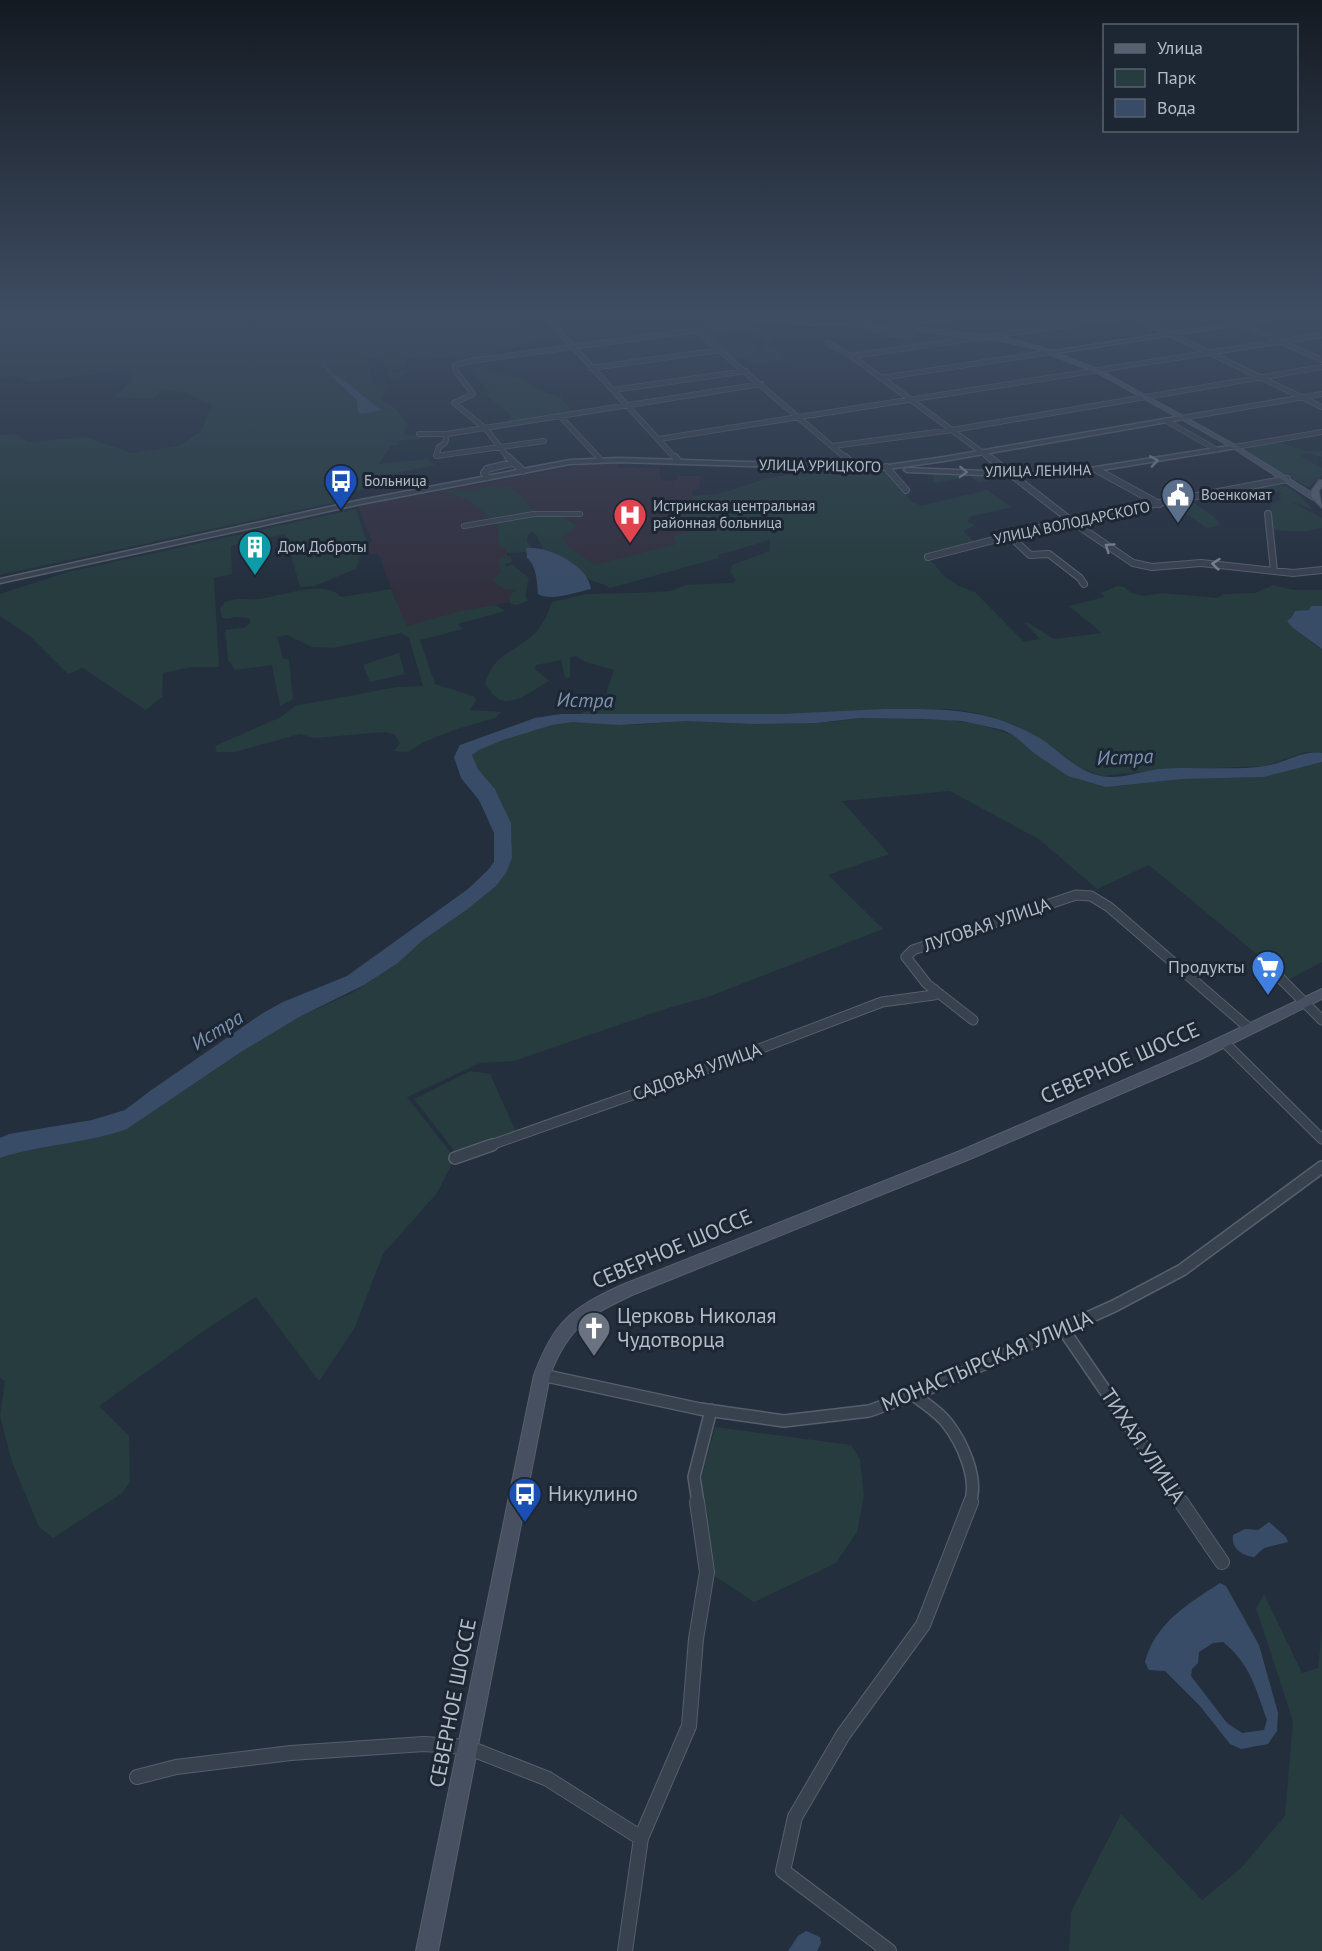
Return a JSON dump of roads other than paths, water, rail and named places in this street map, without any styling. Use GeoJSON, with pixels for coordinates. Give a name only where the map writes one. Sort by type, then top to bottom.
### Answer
{"type":"FeatureCollection","features":[{"type":"Feature","properties":{"kind":"main road"},"geometry":{"type":"LineString","coordinates":[[1163,407],[1318,498],[1322,482]]}},
{"type":"Feature","properties":{"kind":"main road","name":"СЕВЕРНОЕ ШОССЕ"},"geometry":{"type":"LineString","coordinates":[[427,1951],[542,1375],[552,1347],[574,1319],[616,1295],[965,1155],[1224,1042],[1322,994]]}},
{"type":"Feature","properties":{"kind":"street"},"geometry":{"type":"LineString","coordinates":[[459,407],[486,429],[512,463],[522,471]]}},
{"type":"Feature","properties":{"kind":"street"},"geometry":{"type":"LineString","coordinates":[[419,434],[447,435],[615,407]]}},
{"type":"Feature","properties":{"kind":"street"},"geometry":{"type":"LineString","coordinates":[[629,407],[678,461]]}},
{"type":"Feature","properties":{"kind":"street"},"geometry":{"type":"LineString","coordinates":[[788,407],[859,469]]}},
{"type":"Feature","properties":{"kind":"street"},"geometry":{"type":"LineString","coordinates":[[659,439],[868,407]]}},
{"type":"Feature","properties":{"kind":"street"},"geometry":{"type":"LineString","coordinates":[[919,407],[983,452],[1070,520],[1133,563],[1152,567],[1202,562],[1293,573],[1322,570]]}},
{"type":"Feature","properties":{"kind":"street"},"geometry":{"type":"LineString","coordinates":[[833,446],[951,430],[1087,407]]}},
{"type":"Feature","properties":{"kind":"street","name":"УЛИЦА УРИЦКОГО"},"geometry":{"type":"LineString","coordinates":[[902,468],[1248,407]]}},
{"type":"Feature","properties":{"kind":"street"},"geometry":{"type":"LineString","coordinates":[[560,416],[600,459]]}},
{"type":"Feature","properties":{"kind":"street"},"geometry":{"type":"LineString","coordinates":[[1165,420],[1217,450]]}},
{"type":"Feature","properties":{"kind":"street","name":"УЛИЦА ЛЕНИНА"},"geometry":{"type":"LineString","coordinates":[[859,469],[902,468],[1010,474],[1096,470],[1322,432]]}},
{"type":"Feature","properties":{"kind":"street"},"geometry":{"type":"LineString","coordinates":[[447,435],[445,443],[439,447],[436,456],[544,441]]}},
{"type":"Feature","properties":{"kind":"street","name":"УЛИЦА УРИЦКОГО"},"geometry":{"type":"LineString","coordinates":[[0,581],[458,483],[570,462],[600,459],[859,469]]}},
{"type":"Feature","properties":{"kind":"street"},"geometry":{"type":"LineString","coordinates":[[487,477],[484,473],[487,469],[512,463]]}},
{"type":"Feature","properties":{"kind":"street"},"geometry":{"type":"LineString","coordinates":[[886,469],[906,490]]}},
{"type":"Feature","properties":{"kind":"street"},"geometry":{"type":"LineString","coordinates":[[1096,470],[1159,504]]}},
{"type":"Feature","properties":{"kind":"street","name":"УЛИЦА ВОЛОДАРСКОГО"},"geometry":{"type":"LineString","coordinates":[[928,557],[1070,520],[1291,481]]}},
{"type":"Feature","properties":{"kind":"street"},"geometry":{"type":"LineString","coordinates":[[464,526],[534,514],[580,514]]}},
{"type":"Feature","properties":{"kind":"street"},"geometry":{"type":"LineString","coordinates":[[1268,514],[1274,571]]}},
{"type":"Feature","properties":{"kind":"street"},"geometry":{"type":"LineString","coordinates":[[1010,536],[1030,555],[1048,554],[1080,578],[1084,584]]}},
{"type":"Feature","properties":{"kind":"street","name":"ЛУГОВАЯ УЛИЦА"},"geometry":{"type":"LineString","coordinates":[[973,1020],[934,989],[906,957],[913,950],[1076,895],[1091,896],[1109,907],[1251,1029]]}},
{"type":"Feature","properties":{"kind":"street"},"geometry":{"type":"LineString","coordinates":[[1279,977],[1322,1020]]}},
{"type":"Feature","properties":{"kind":"street","name":"САДОВАЯ УЛИЦА"},"geometry":{"type":"LineString","coordinates":[[455,1158],[720,1064],[882,1002],[927,998],[934,995],[934,989]]}},
{"type":"Feature","properties":{"kind":"street"},"geometry":{"type":"LineString","coordinates":[[1224,1042],[1322,1139]]}},
{"type":"Feature","properties":{"kind":"street","name":"МОНАСТЫРСКАЯ УЛИЦА"},"geometry":{"type":"LineString","coordinates":[[542,1375],[711,1410],[784,1421],[869,1411],[914,1395],[1063,1329],[1114,1306],[1182,1270],[1322,1167]]}},
{"type":"Feature","properties":{"kind":"street","name":"ТИХАЯ УЛИЦА"},"geometry":{"type":"LineString","coordinates":[[1063,1329],[1222,1562]]}},
{"type":"Feature","properties":{"kind":"street"},"geometry":{"type":"LineString","coordinates":[[889,1951],[783,1871],[795,1818],[843,1735],[923,1625],[973,1496],[969,1460],[964,1450],[947,1422],[914,1395]]}},
{"type":"Feature","properties":{"kind":"street"},"geometry":{"type":"LineString","coordinates":[[625,1951],[641,1838],[689,1726],[696,1639],[707,1572],[694,1477],[711,1410]]}},
{"type":"Feature","properties":{"kind":"street"},"geometry":{"type":"LineString","coordinates":[[137,1777],[176,1767],[291,1753],[424,1744],[467,1747],[548,1779],[641,1838]]}},
{"type":"Feature","properties":{"kind":"water"},"geometry":{"type":"Polygon","coordinates":[[[358,407],[377,407],[381,410],[362,414],[358,412],[358,407]]]}},
{"type":"Feature","properties":{"kind":"water"},"geometry":{"type":"Polygon","coordinates":[[[526,548],[545,550],[566,559],[583,572],[591,589],[557,597],[538,594],[535,570],[527,558],[526,548]]]}},
{"type":"Feature","properties":{"kind":"water"},"geometry":{"type":"Polygon","coordinates":[[[1311,606],[1322,606],[1322,649],[1287,621],[1295,611],[1309,610],[1311,606]]]}},
{"type":"Feature","properties":{"kind":"water"},"geometry":{"type":"Polygon","coordinates":[[[885,709],[944,710],[999,720],[1036,736],[1083,769],[1108,777],[1160,769],[1265,766],[1307,753],[1322,753],[1322,762],[1264,777],[1183,779],[1106,787],[1068,776],[1003,730],[962,721],[860,718],[817,723],[755,724],[688,721],[619,725],[573,722],[552,725],[503,740],[472,755],[478,769],[495,789],[511,823],[512,858],[506,873],[496,886],[465,911],[423,940],[398,963],[364,985],[301,1016],[241,1052],[127,1129],[96,1138],[0,1158],[0,1138],[9,1134],[92,1120],[125,1110],[263,1013],[283,1002],[347,976],[468,889],[494,862],[494,833],[479,800],[461,778],[454,757],[460,745],[535,718],[561,714],[781,714],[885,709]]]}},
{"type":"Feature","properties":{"kind":"water"},"geometry":{"type":"Polygon","coordinates":[[[1269,1522],[1286,1537],[1288,1542],[1264,1548],[1254,1557],[1245,1555],[1236,1548],[1233,1535],[1245,1529],[1258,1530],[1269,1522]]]}},
{"type":"Feature","properties":{"kind":"water"},"geometry":{"type":"Polygon","coordinates":[[[1220,1583],[1226,1586],[1259,1645],[1278,1713],[1277,1731],[1268,1744],[1241,1749],[1230,1744],[1200,1706],[1165,1671],[1149,1670],[1145,1662],[1156,1636],[1165,1625],[1185,1607],[1220,1583]],[[1223,1642],[1213,1643],[1199,1652],[1198,1663],[1192,1669],[1191,1676],[1227,1723],[1242,1733],[1264,1730],[1267,1720],[1255,1687],[1246,1668],[1223,1642]]]}},
{"type":"Feature","properties":{"kind":"water"},"geometry":{"type":"Polygon","coordinates":[[[806,1931],[820,1937],[821,1943],[817,1951],[788,1951],[798,1936],[806,1931]]]}},
{"type":"Feature","properties":{"kind":"place","name":"Больница"},"geometry":{"type":"Point","coordinates":[341,510]}},
{"type":"Feature","properties":{"kind":"place","name":"Военкомат"},"geometry":{"type":"Point","coordinates":[1178,524]}},
{"type":"Feature","properties":{"kind":"place","name":"Истринская центральная районная больница"},"geometry":{"type":"Point","coordinates":[630,544]}},
{"type":"Feature","properties":{"kind":"place","name":"Дом Доброты"},"geometry":{"type":"Point","coordinates":[255,576]}},
{"type":"Feature","properties":{"kind":"place","name":"Продукты"},"geometry":{"type":"Point","coordinates":[1268,996]}},
{"type":"Feature","properties":{"kind":"place","name":"Церковь Николая Чудотворца"},"geometry":{"type":"Point","coordinates":[594,1357]}},
{"type":"Feature","properties":{"kind":"place","name":"Никулино"},"geometry":{"type":"Point","coordinates":[525,1523]}},
{"type":"Feature","properties":{"kind":"water label","name":"Истра"},"geometry":{"type":"Point","coordinates":[585,700]}},
{"type":"Feature","properties":{"kind":"water label","name":"Истра"},"geometry":{"type":"Point","coordinates":[1125,757]}},
{"type":"Feature","properties":{"kind":"water label","name":"Истра"},"geometry":{"type":"Point","coordinates":[217,1030]}}]}
